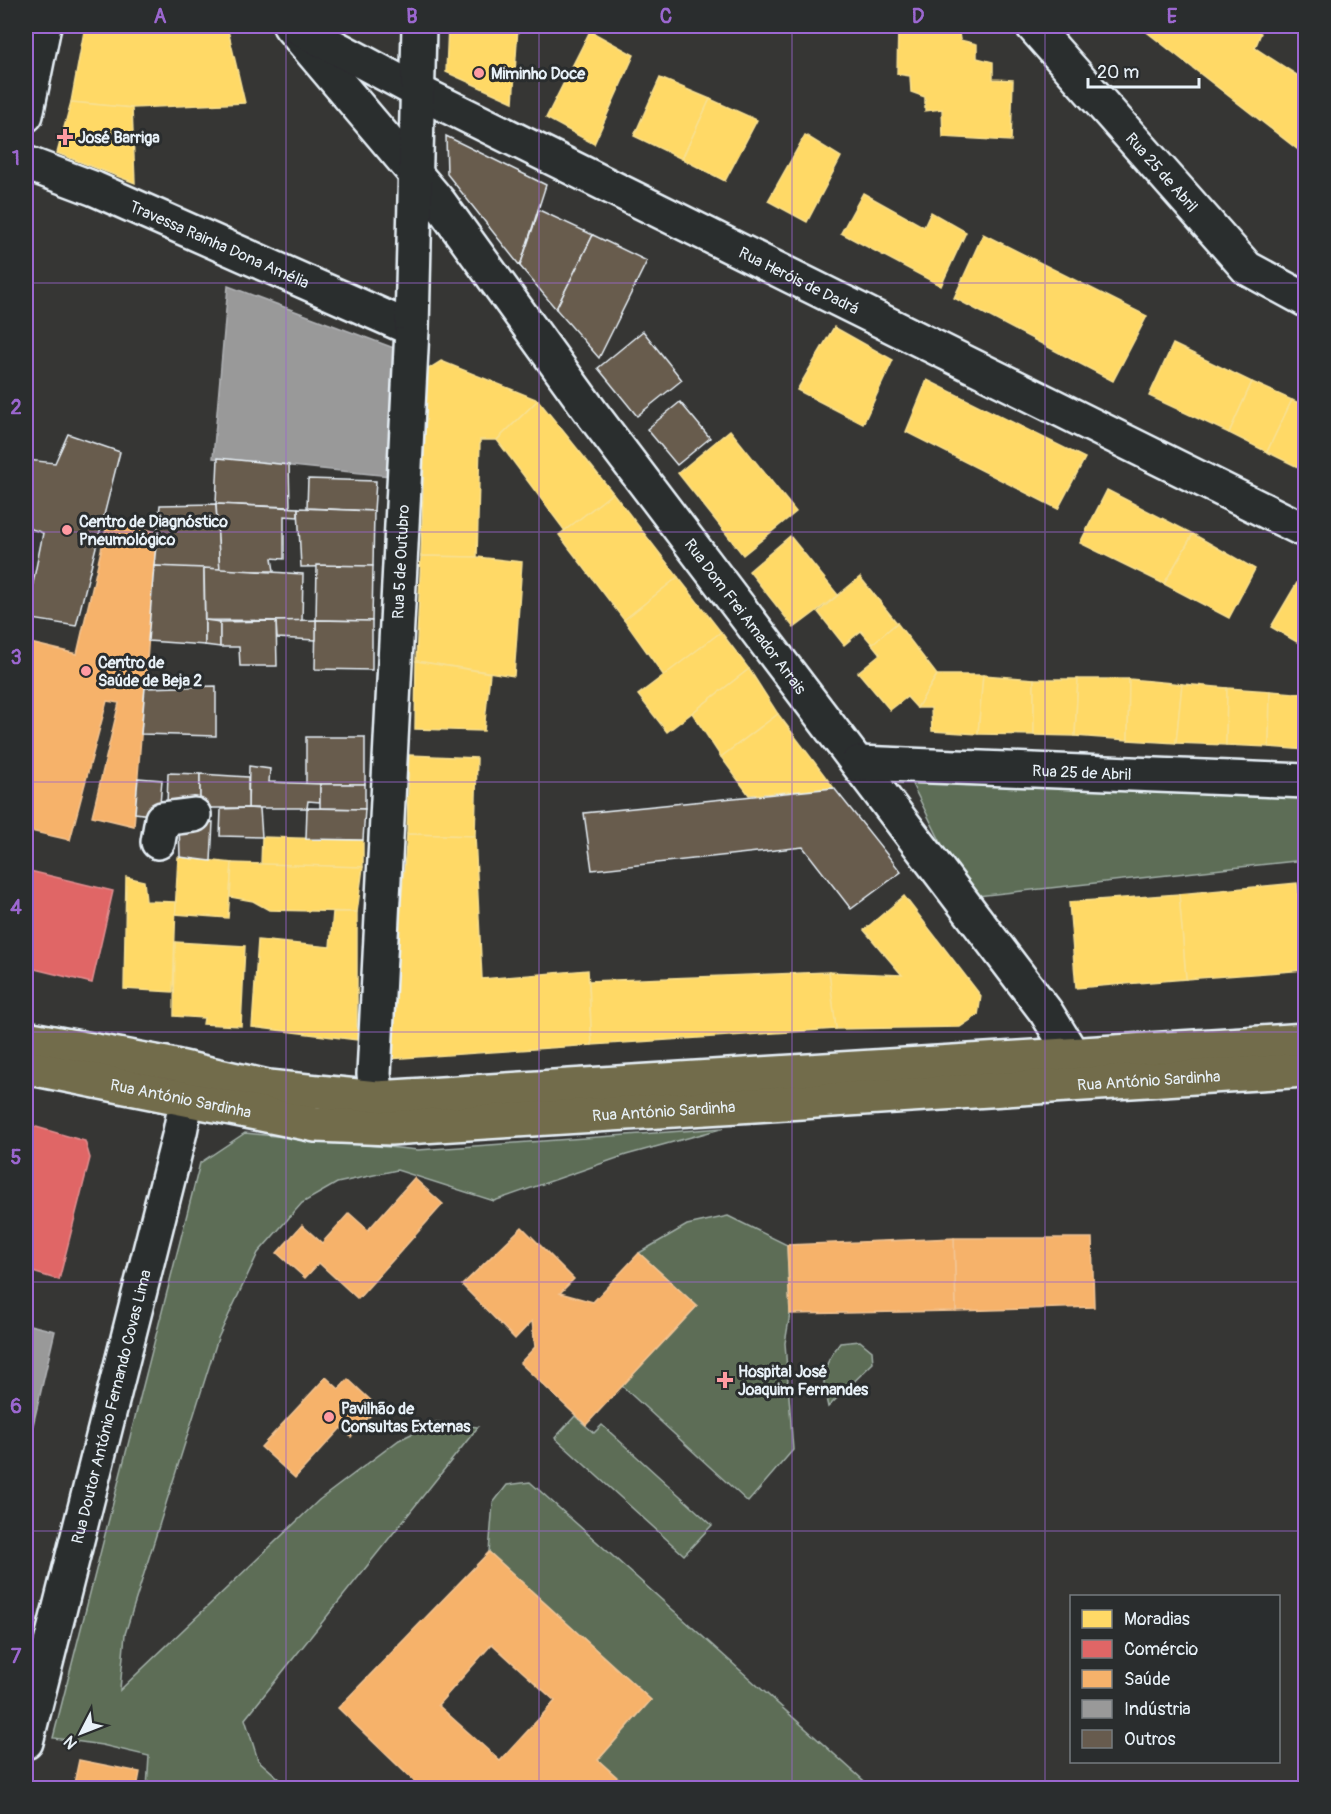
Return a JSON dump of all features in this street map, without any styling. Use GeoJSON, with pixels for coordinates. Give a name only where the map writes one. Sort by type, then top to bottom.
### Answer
{"type":"FeatureCollection","features":[{"type":"Feature","properties":{"kind":"main road","name":"Rua António Sardinha"},"geometry":{"type":"LineString","coordinates":[[26,1038],[190,1085],[316,1125],[390,1128],[1305,1070]]}},
{"type":"Feature","properties":{"kind":"main road","name":"Rua António Sardinha"},"geometry":{"type":"LineString","coordinates":[[26,1067],[190,1085],[268,1087],[377,1098],[1305,1040]]}},
{"type":"Feature","properties":{"kind":"street"},"geometry":{"type":"LineString","coordinates":[[26,115],[29,79],[44,26]]}},
{"type":"Feature","properties":{"kind":"street","name":"Rua Dom Frei Amador Arrais"},"geometry":{"type":"LineString","coordinates":[[290,26],[418,177],[591,412],[1046,1012],[1072,1054]]}},
{"type":"Feature","properties":{"kind":"street","name":"Rua Heróis de Dadrá"},"geometry":{"type":"LineString","coordinates":[[295,26],[417,91],[1305,531]]}},
{"type":"Feature","properties":{"kind":"street","name":"Rua 5 de Outubro"},"geometry":{"type":"LineString","coordinates":[[377,1098],[374,1074],[418,177],[419,26]]}},
{"type":"Feature","properties":{"kind":"street","name":"Rua 25 de Abril"},"geometry":{"type":"LineString","coordinates":[[1033,26],[1247,268],[1305,300]]}},
{"type":"Feature","properties":{"kind":"street","name":"Travessa Rainha Dona Amélia"},"geometry":{"type":"LineString","coordinates":[[26,163],[95,189],[412,329]]}},
{"type":"Feature","properties":{"kind":"street","name":"Rua 25 de Abril"},"geometry":{"type":"LineString","coordinates":[[858,763],[1305,781]]}},
{"type":"Feature","properties":{"kind":"street"},"geometry":{"type":"LineString","coordinates":[[159,842],[162,819],[194,815]]}},
{"type":"Feature","properties":{"kind":"street","name":"Rua Doutor António Fernando Covas Lima"},"geometry":{"type":"LineString","coordinates":[[26,1742],[190,1085]]}},
{"type":"Feature","properties":{"kind":"green space"},"geometry":{"type":"Polygon","coordinates":[[[910,780],[1305,795],[1305,860],[968,897],[910,780]]]}},
{"type":"Feature","properties":{"kind":"green space"},"geometry":{"type":"Polygon","coordinates":[[[724,1128],[626,1155],[494,1201],[397,1170],[337,1183],[302,1203],[258,1253],[218,1338],[125,1634],[120,1690],[319,1500],[399,1440],[436,1422],[478,1427],[245,1719],[258,1760],[290,1788],[147,1788],[149,1756],[102,1745],[53,1738],[200,1163],[245,1133],[418,1150],[724,1128]]]}},
{"type":"Feature","properties":{"kind":"green space"},"geometry":{"type":"Polygon","coordinates":[[[728,1216],[787,1245],[790,1314],[785,1343],[793,1450],[748,1502],[622,1386],[697,1306],[639,1253],[687,1225],[728,1216]]]}},
{"type":"Feature","properties":{"kind":"green space"},"geometry":{"type":"Polygon","coordinates":[[[860,1341],[872,1351],[873,1363],[828,1407],[824,1373],[829,1359],[840,1343],[860,1341]]]}},
{"type":"Feature","properties":{"kind":"green space"},"geometry":{"type":"Polygon","coordinates":[[[575,1416],[594,1433],[602,1425],[712,1525],[684,1555],[555,1438],[575,1416]]]}},
{"type":"Feature","properties":{"kind":"green space"},"geometry":{"type":"Polygon","coordinates":[[[530,1482],[872,1788],[629,1788],[598,1760],[651,1700],[489,1552],[493,1503],[507,1485],[530,1482]]]}},
{"type":"Feature","properties":{"kind":"building: Moradias"},"geometry":{"type":"Polygon","coordinates":[[[85,26],[227,26],[245,103],[132,108],[71,102],[85,26]]]}},
{"type":"Feature","properties":{"kind":"building: Moradias"},"geometry":{"type":"Polygon","coordinates":[[[448,26],[518,26],[513,102],[446,72],[448,26]]]}},
{"type":"Feature","properties":{"kind":"building: Moradias"},"geometry":{"type":"Polygon","coordinates":[[[898,26],[958,26],[960,40],[977,44],[977,58],[993,62],[993,79],[1013,80],[1011,141],[943,137],[942,109],[925,111],[925,97],[911,92],[910,76],[897,74],[898,26]]]}},
{"type":"Feature","properties":{"kind":"building: Moradias"},"geometry":{"type":"Polygon","coordinates":[[[1139,26],[1250,26],[1261,33],[1255,48],[1306,81],[1306,156],[1139,26]]]}},
{"type":"Feature","properties":{"kind":"building: Moradias"},"geometry":{"type":"Polygon","coordinates":[[[590,31],[634,55],[594,144],[546,118],[590,31]]]}},
{"type":"Feature","properties":{"kind":"building: Moradias"},"geometry":{"type":"Polygon","coordinates":[[[660,78],[710,99],[682,159],[634,136],[660,78]]]}},
{"type":"Feature","properties":{"kind":"building: Moradias"},"geometry":{"type":"Polygon","coordinates":[[[710,99],[757,120],[725,181],[682,159],[710,99]]]}},
{"type":"Feature","properties":{"kind":"building: Moradias"},"geometry":{"type":"Polygon","coordinates":[[[71,102],[132,108],[135,183],[57,153],[71,102]]]}},
{"type":"Feature","properties":{"kind":"building: Moradias"},"geometry":{"type":"Polygon","coordinates":[[[805,135],[841,157],[807,222],[768,201],[805,135]]]}},
{"type":"Feature","properties":{"kind":"building: Moradias"},"geometry":{"type":"Polygon","coordinates":[[[863,193],[924,227],[931,212],[966,232],[941,286],[841,233],[863,193]]]}},
{"type":"Feature","properties":{"kind":"building: Moradias"},"geometry":{"type":"Polygon","coordinates":[[[983,234],[1147,316],[1113,381],[954,298],[983,234]]]}},
{"type":"Feature","properties":{"kind":"building: Moradias"},"geometry":{"type":"Polygon","coordinates":[[[834,327],[893,360],[863,424],[797,390],[834,327]]]}},
{"type":"Feature","properties":{"kind":"building: Moradias"},"geometry":{"type":"Polygon","coordinates":[[[1173,344],[1252,382],[1229,433],[1149,396],[1173,344]]]}},
{"type":"Feature","properties":{"kind":"building: Moradias"},"geometry":{"type":"Polygon","coordinates":[[[441,361],[538,400],[497,440],[480,440],[477,557],[421,556],[427,370],[441,361]]]}},
{"type":"Feature","properties":{"kind":"building: Moradias"},"geometry":{"type":"Polygon","coordinates":[[[927,380],[1085,458],[1058,509],[906,432],[927,380]]]}},
{"type":"Feature","properties":{"kind":"building: Moradias"},"geometry":{"type":"Polygon","coordinates":[[[1252,382],[1292,400],[1267,452],[1229,433],[1252,382]]]}},
{"type":"Feature","properties":{"kind":"building: Moradias"},"geometry":{"type":"Polygon","coordinates":[[[538,400],[613,493],[565,531],[497,440],[538,400]]]}},
{"type":"Feature","properties":{"kind":"building: Moradias"},"geometry":{"type":"Polygon","coordinates":[[[1292,400],[1306,406],[1306,471],[1267,452],[1292,400]]]}},
{"type":"Feature","properties":{"kind":"building: Moradias"},"geometry":{"type":"Polygon","coordinates":[[[730,430],[796,512],[743,555],[678,473],[730,430]]]}},
{"type":"Feature","properties":{"kind":"building: Moradias"},"geometry":{"type":"Polygon","coordinates":[[[1107,490],[1193,534],[1164,584],[1080,543],[1107,490]]]}},
{"type":"Feature","properties":{"kind":"building: Moradias"},"geometry":{"type":"Polygon","coordinates":[[[613,493],[678,577],[624,620],[559,535],[613,493]]]}},
{"type":"Feature","properties":{"kind":"building: Moradias"},"geometry":{"type":"Polygon","coordinates":[[[1193,534],[1255,569],[1229,618],[1164,584],[1193,534]]]}},
{"type":"Feature","properties":{"kind":"building: Moradias"},"geometry":{"type":"Polygon","coordinates":[[[790,536],[838,595],[794,628],[749,571],[790,536]]]}},
{"type":"Feature","properties":{"kind":"building: Moradias"},"geometry":{"type":"Polygon","coordinates":[[[421,556],[477,557],[522,562],[514,676],[416,661],[421,556]]]}},
{"type":"Feature","properties":{"kind":"building: Moradias"},"geometry":{"type":"Polygon","coordinates":[[[1301,576],[1306,579],[1306,632],[1297,642],[1271,627],[1301,576]]]}},
{"type":"Feature","properties":{"kind":"building: Moradias"},"geometry":{"type":"Polygon","coordinates":[[[678,577],[721,632],[664,676],[624,620],[678,577]]]}},
{"type":"Feature","properties":{"kind":"building: Moradias"},"geometry":{"type":"Polygon","coordinates":[[[860,577],[897,623],[872,644],[861,631],[844,645],[818,612],[860,577]]]}},
{"type":"Feature","properties":{"kind":"building: Moradias"},"geometry":{"type":"Polygon","coordinates":[[[897,623],[937,675],[917,708],[907,697],[890,710],[858,672],[880,654],[872,644],[897,623]]]}},
{"type":"Feature","properties":{"kind":"building: Moradias"},"geometry":{"type":"Polygon","coordinates":[[[721,632],[749,669],[667,732],[638,695],[721,632]]]}},
{"type":"Feature","properties":{"kind":"building: Moradias"},"geometry":{"type":"Polygon","coordinates":[[[416,661],[490,673],[484,731],[415,729],[416,661]]]}},
{"type":"Feature","properties":{"kind":"building: Moradias"},"geometry":{"type":"Polygon","coordinates":[[[749,669],[778,714],[721,757],[692,713],[749,669]]]}},
{"type":"Feature","properties":{"kind":"building: Moradias"},"geometry":{"type":"Polygon","coordinates":[[[937,675],[983,675],[978,734],[932,731],[931,708],[917,708],[937,675]]]}},
{"type":"Feature","properties":{"kind":"building: Moradias"},"geometry":{"type":"Polygon","coordinates":[[[983,675],[1034,679],[1034,735],[978,734],[983,675]]]}},
{"type":"Feature","properties":{"kind":"building: Moradias"},"geometry":{"type":"Polygon","coordinates":[[[1034,679],[1078,679],[1075,736],[1034,735],[1034,679]]]}},
{"type":"Feature","properties":{"kind":"building: Moradias"},"geometry":{"type":"Polygon","coordinates":[[[1078,679],[1129,679],[1128,740],[1075,736],[1078,679]]]}},
{"type":"Feature","properties":{"kind":"building: Moradias"},"geometry":{"type":"Polygon","coordinates":[[[1129,679],[1182,684],[1176,743],[1128,740],[1129,679]]]}},
{"type":"Feature","properties":{"kind":"building: Moradias"},"geometry":{"type":"Polygon","coordinates":[[[1182,684],[1227,688],[1226,745],[1176,743],[1182,684]]]}},
{"type":"Feature","properties":{"kind":"building: Moradias"},"geometry":{"type":"Polygon","coordinates":[[[1227,688],[1270,691],[1269,747],[1226,745],[1227,688]]]}},
{"type":"Feature","properties":{"kind":"building: Moradias"},"geometry":{"type":"Polygon","coordinates":[[[1270,691],[1306,694],[1306,750],[1269,747],[1270,691]]]}},
{"type":"Feature","properties":{"kind":"building: Moradias"},"geometry":{"type":"Polygon","coordinates":[[[778,714],[834,788],[749,795],[721,757],[778,714]]]}},
{"type":"Feature","properties":{"kind":"building: Moradias"},"geometry":{"type":"Polygon","coordinates":[[[409,755],[477,758],[475,836],[407,834],[409,755]]]}},
{"type":"Feature","properties":{"kind":"building: Moradias"},"geometry":{"type":"Polygon","coordinates":[[[407,834],[475,836],[482,979],[588,970],[592,1045],[388,1059],[407,834]]]}},
{"type":"Feature","properties":{"kind":"building: Moradias"},"geometry":{"type":"Polygon","coordinates":[[[262,837],[363,840],[363,867],[261,865],[262,837]]]}},
{"type":"Feature","properties":{"kind":"building: Moradias"},"geometry":{"type":"Polygon","coordinates":[[[178,857],[232,863],[228,918],[175,914],[178,857]]]}},
{"type":"Feature","properties":{"kind":"building: Moradias"},"geometry":{"type":"Polygon","coordinates":[[[232,863],[363,867],[357,912],[269,910],[253,901],[230,897],[232,863]]]}},
{"type":"Feature","properties":{"kind":"building: Moradias"},"geometry":{"type":"Polygon","coordinates":[[[126,877],[144,881],[146,901],[176,902],[173,992],[124,989],[126,877]]]}},
{"type":"Feature","properties":{"kind":"building: Moradias"},"geometry":{"type":"Polygon","coordinates":[[[1297,883],[1305,970],[1186,979],[1179,894],[1297,883]]]}},
{"type":"Feature","properties":{"kind":"building: Moradias"},"geometry":{"type":"Polygon","coordinates":[[[1179,894],[1186,979],[1076,988],[1069,902],[1179,894]]]}},
{"type":"Feature","properties":{"kind":"building: Moradias"},"geometry":{"type":"Polygon","coordinates":[[[904,896],[981,996],[978,1015],[960,1027],[836,1029],[829,972],[902,975],[864,930],[904,896]]]}},
{"type":"Feature","properties":{"kind":"building: Moradias"},"geometry":{"type":"Polygon","coordinates":[[[333,912],[357,912],[357,1040],[252,1027],[258,940],[330,947],[333,912]]]}},
{"type":"Feature","properties":{"kind":"building: Moradias"},"geometry":{"type":"Polygon","coordinates":[[[1300,915],[1306,915],[1306,981],[1300,915]]]}},
{"type":"Feature","properties":{"kind":"building: Moradias"},"geometry":{"type":"Polygon","coordinates":[[[175,942],[245,946],[241,1026],[203,1024],[204,1018],[174,1016],[175,942]]]}},
{"type":"Feature","properties":{"kind":"building: Moradias"},"geometry":{"type":"Polygon","coordinates":[[[829,972],[836,1029],[592,1045],[589,981],[829,972]]]}},
{"type":"Feature","properties":{"kind":"building: Comércio"},"geometry":{"type":"Polygon","coordinates":[[[26,870],[113,891],[92,983],[26,967],[26,870]]]}},
{"type":"Feature","properties":{"kind":"building: Comércio"},"geometry":{"type":"Polygon","coordinates":[[[26,1124],[85,1141],[90,1158],[59,1280],[26,1270],[26,1124]]]}},
{"type":"Feature","properties":{"kind":"building: Saúde","name":"Centro de Saúde de Beja 2"},"geometry":{"type":"Polygon","coordinates":[[[108,520],[157,532],[134,826],[92,816],[119,703],[107,701],[70,840],[26,830],[26,642],[77,654],[108,520]]]}},
{"type":"Feature","properties":{"kind":"building: Saúde"},"geometry":{"type":"Polygon","coordinates":[[[414,1178],[443,1204],[358,1299],[319,1263],[305,1278],[277,1253],[302,1225],[322,1243],[349,1213],[368,1230],[414,1178]]]}},
{"type":"Feature","properties":{"kind":"building: Saúde"},"geometry":{"type":"Polygon","coordinates":[[[522,1227],[574,1279],[560,1293],[593,1302],[639,1253],[697,1306],[586,1425],[520,1363],[535,1347],[532,1321],[515,1339],[462,1285],[522,1227]]]}},
{"type":"Feature","properties":{"kind":"building: Saúde"},"geometry":{"type":"Polygon","coordinates":[[[954,1238],[1092,1238],[1094,1307],[956,1311],[954,1238]]]}},
{"type":"Feature","properties":{"kind":"building: Saúde"},"geometry":{"type":"Polygon","coordinates":[[[954,1238],[956,1311],[790,1314],[787,1245],[954,1238]]]}},
{"type":"Feature","properties":{"kind":"building: Saúde","name":"Pavilhão de Consultas Externas"},"geometry":{"type":"Polygon","coordinates":[[[326,1377],[339,1389],[348,1379],[378,1407],[351,1437],[341,1428],[295,1478],[261,1447],[326,1377]]]}},
{"type":"Feature","properties":{"kind":"building: Saúde"},"geometry":{"type":"Polygon","coordinates":[[[489,1552],[651,1700],[598,1760],[629,1788],[421,1788],[338,1708],[489,1552]],[[492,1644],[438,1705],[500,1761],[555,1701],[492,1644]]]}},
{"type":"Feature","properties":{"kind":"building: Saúde"},"geometry":{"type":"Polygon","coordinates":[[[79,1760],[140,1772],[137,1788],[73,1788],[79,1760]]]}},
{"type":"Feature","properties":{"kind":"building: Indústria"},"geometry":{"type":"Polygon","coordinates":[[[228,286],[394,348],[390,476],[213,458],[228,286]]]}},
{"type":"Feature","properties":{"kind":"building: Indústria"},"geometry":{"type":"Polygon","coordinates":[[[30,1325],[55,1331],[26,1455],[26,1344],[30,1325]]]}},
{"type":"Feature","properties":{"kind":"building: Outros"},"geometry":{"type":"Polygon","coordinates":[[[446,136],[546,185],[520,266],[447,174],[446,136]]]}},
{"type":"Feature","properties":{"kind":"building: Outros"},"geometry":{"type":"Polygon","coordinates":[[[539,210],[593,235],[556,309],[520,266],[539,210]]]}},
{"type":"Feature","properties":{"kind":"building: Outros"},"geometry":{"type":"Polygon","coordinates":[[[593,235],[647,261],[599,358],[556,309],[593,235]]]}},
{"type":"Feature","properties":{"kind":"building: Outros"},"geometry":{"type":"Polygon","coordinates":[[[643,331],[682,380],[637,416],[598,368],[643,331]]]}},
{"type":"Feature","properties":{"kind":"building: Outros"},"geometry":{"type":"Polygon","coordinates":[[[680,402],[710,438],[677,465],[647,429],[680,402]]]}},
{"type":"Feature","properties":{"kind":"building: Outros","name":"Centro de Diagnóstico Pneumológico"},"geometry":{"type":"Polygon","coordinates":[[[68,434],[120,452],[76,626],[26,618],[43,533],[26,527],[27,460],[55,463],[68,434]]]}},
{"type":"Feature","properties":{"kind":"building: Outros"},"geometry":{"type":"Polygon","coordinates":[[[218,458],[289,465],[290,507],[216,504],[218,458]]]}},
{"type":"Feature","properties":{"kind":"building: Outros"},"geometry":{"type":"Polygon","coordinates":[[[308,479],[376,481],[374,511],[307,508],[308,479]]]}},
{"type":"Feature","properties":{"kind":"building: Outros"},"geometry":{"type":"Polygon","coordinates":[[[216,504],[220,571],[154,566],[160,505],[216,504]]]}},
{"type":"Feature","properties":{"kind":"building: Outros"},"geometry":{"type":"Polygon","coordinates":[[[216,504],[298,508],[298,517],[284,516],[284,559],[272,558],[274,571],[220,571],[216,504]]]}},
{"type":"Feature","properties":{"kind":"building: Outros"},"geometry":{"type":"Polygon","coordinates":[[[298,508],[374,511],[373,566],[301,567],[298,508]]]}},
{"type":"Feature","properties":{"kind":"building: Outros"},"geometry":{"type":"Polygon","coordinates":[[[317,565],[373,566],[372,621],[316,620],[317,565]]]}},
{"type":"Feature","properties":{"kind":"building: Outros"},"geometry":{"type":"Polygon","coordinates":[[[154,566],[204,568],[205,645],[148,641],[154,566]]]}},
{"type":"Feature","properties":{"kind":"building: Outros"},"geometry":{"type":"Polygon","coordinates":[[[204,568],[303,574],[302,621],[205,620],[204,568]]]}},
{"type":"Feature","properties":{"kind":"building: Outros"},"geometry":{"type":"Polygon","coordinates":[[[205,620],[220,622],[220,647],[205,645],[205,620]]]}},
{"type":"Feature","properties":{"kind":"building: Outros"},"geometry":{"type":"Polygon","coordinates":[[[316,620],[372,621],[372,670],[315,669],[316,620]]]}},
{"type":"Feature","properties":{"kind":"building: Outros"},"geometry":{"type":"Polygon","coordinates":[[[316,620],[316,640],[277,638],[276,621],[316,620]]]}},
{"type":"Feature","properties":{"kind":"building: Outros"},"geometry":{"type":"Polygon","coordinates":[[[276,621],[277,666],[240,666],[239,647],[220,647],[220,622],[276,621]]]}},
{"type":"Feature","properties":{"kind":"building: Outros"},"geometry":{"type":"Polygon","coordinates":[[[216,686],[216,736],[141,734],[145,688],[216,686]]]}},
{"type":"Feature","properties":{"kind":"building: Outros"},"geometry":{"type":"Polygon","coordinates":[[[306,737],[365,737],[365,784],[306,784],[306,737]]]}},
{"type":"Feature","properties":{"kind":"building: Outros"},"geometry":{"type":"Polygon","coordinates":[[[249,766],[270,769],[269,782],[320,784],[320,802],[308,801],[307,808],[248,808],[249,766]]]}},
{"type":"Feature","properties":{"kind":"building: Outros"},"geometry":{"type":"Polygon","coordinates":[[[168,773],[200,774],[200,808],[167,806],[168,773]]]}},
{"type":"Feature","properties":{"kind":"building: Outros"},"geometry":{"type":"Polygon","coordinates":[[[200,774],[248,777],[248,808],[200,808],[200,774]]]}},
{"type":"Feature","properties":{"kind":"building: Outros"},"geometry":{"type":"Polygon","coordinates":[[[138,778],[162,780],[159,816],[135,813],[138,778]]]}},
{"type":"Feature","properties":{"kind":"building: Outros"},"geometry":{"type":"Polygon","coordinates":[[[320,784],[365,784],[365,809],[320,808],[320,784]]]}},
{"type":"Feature","properties":{"kind":"building: Outros"},"geometry":{"type":"Polygon","coordinates":[[[834,788],[901,872],[851,909],[803,847],[592,870],[584,813],[834,788]]]}},
{"type":"Feature","properties":{"kind":"building: Outros"},"geometry":{"type":"Polygon","coordinates":[[[307,808],[365,809],[363,840],[306,839],[307,808]]]}},
{"type":"Feature","properties":{"kind":"building: Outros"},"geometry":{"type":"Polygon","coordinates":[[[221,809],[260,809],[262,837],[220,836],[221,809]]]}},
{"type":"Feature","properties":{"kind":"building: Outros"},"geometry":{"type":"Polygon","coordinates":[[[213,822],[211,861],[180,857],[179,823],[213,822]]]}},
{"type":"Feature","properties":{"kind":"place","name":"Miminho Doce"},"geometry":{"type":"Point","coordinates":[479,73]}},
{"type":"Feature","properties":{"kind":"place","name":"José Barriga"},"geometry":{"type":"Point","coordinates":[65,137]}},
{"type":"Feature","properties":{"kind":"place","name":"Centro de Diagnóstico Pneumológico"},"geometry":{"type":"Point","coordinates":[67,530]}},
{"type":"Feature","properties":{"kind":"place","name":"Centro de Saúde de Beja 2"},"geometry":{"type":"Point","coordinates":[86,671]}},
{"type":"Feature","properties":{"kind":"place","name":"Hospital José Joaquim Fernandes"},"geometry":{"type":"Point","coordinates":[725,1380]}},
{"type":"Feature","properties":{"kind":"place","name":"Pavilhão de Consultas Externas"},"geometry":{"type":"Point","coordinates":[329,1417]}}]}
